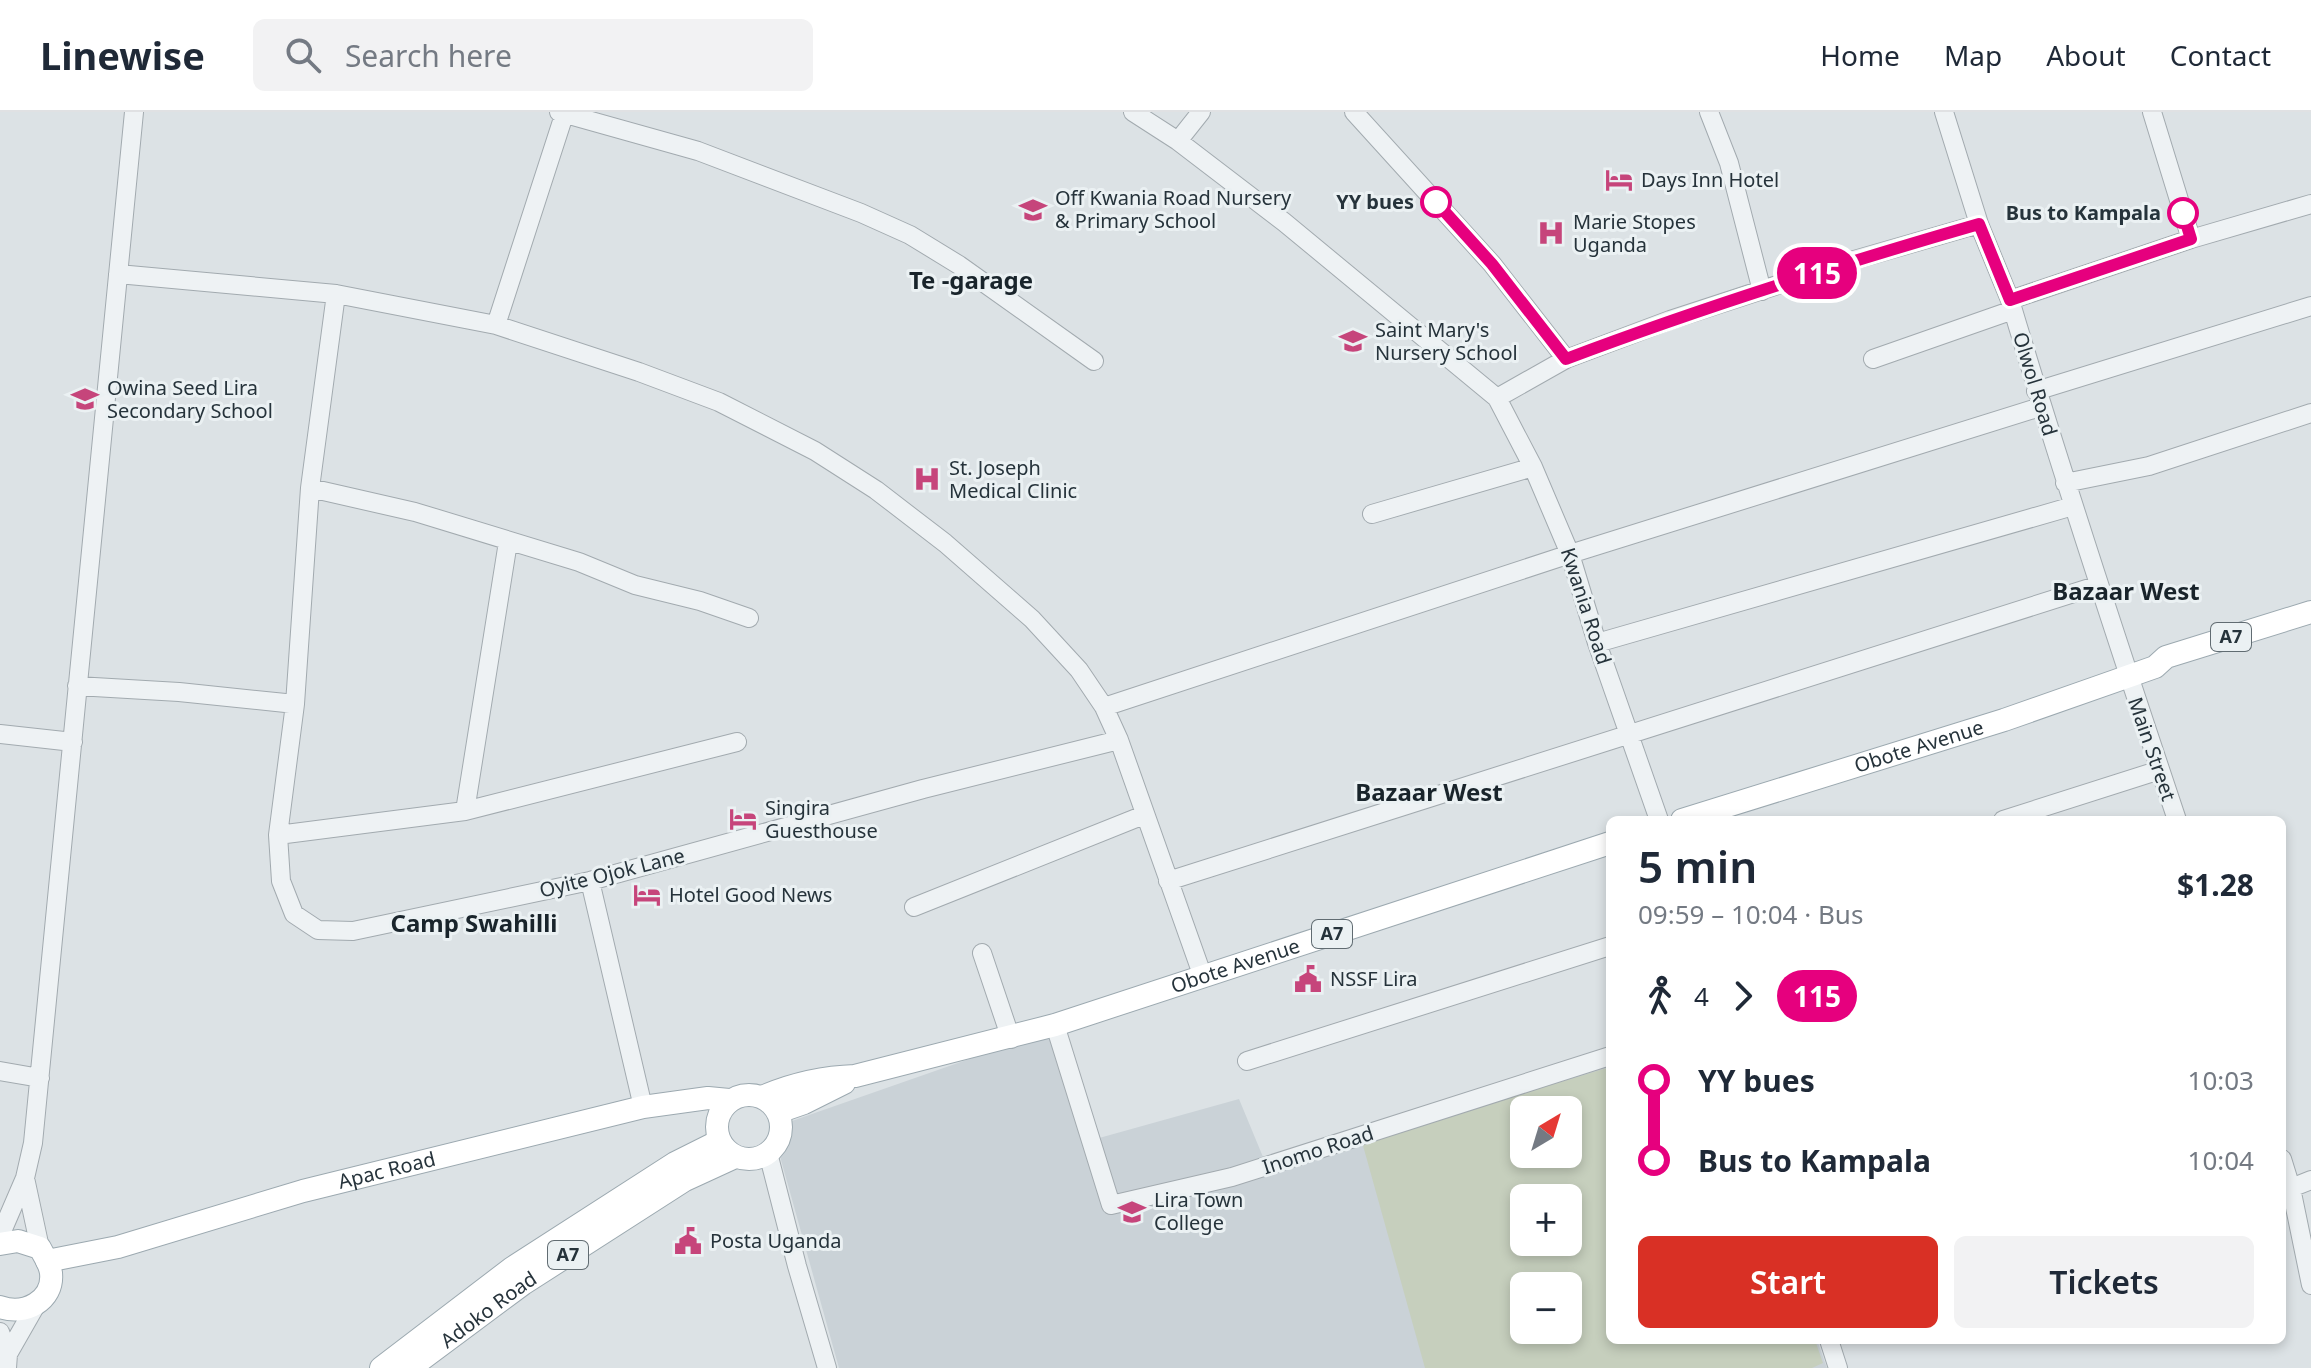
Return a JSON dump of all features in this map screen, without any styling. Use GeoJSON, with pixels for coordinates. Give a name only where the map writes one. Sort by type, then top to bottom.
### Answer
{"type":"FeatureCollection","features":[{"type":"Feature","properties":{"kind":"main road","name":"Obote Avenue"},"geometry":{"type":"LineString","coordinates":[[1695,816],[1923,746],[2155,667],[2166,657],[2311,612]]}},
{"type":"Feature","properties":{"kind":"main road","name":"Obote Avenue"},"geometry":{"type":"LineString","coordinates":[[2155,667],[2170,670],[2311,624]]}},
{"type":"Feature","properties":{"kind":"main road","name":"Obote Avenue"},"geometry":{"type":"LineString","coordinates":[[770,1105],[804,1103],[855,1076],[1011,1039],[1606,844]]}},
{"type":"Feature","properties":{"kind":"main road","name":"A7"},"geometry":{"type":"LineString","coordinates":[[729,1100],[751,1094],[770,1105]]}},
{"type":"Feature","properties":{"kind":"main road","name":"Apac Road"},"geometry":{"type":"LineString","coordinates":[[0,1244],[18,1241],[44,1255],[118,1247],[303,1191],[643,1107],[699,1099],[729,1100]]}},
{"type":"Feature","properties":{"kind":"main road"},"geometry":{"type":"LineString","coordinates":[[727,1149],[717,1119],[729,1100]]}},
{"type":"Feature","properties":{"kind":"main road"},"geometry":{"type":"LineString","coordinates":[[768,1153],[781,1135],[770,1105]]}},
{"type":"Feature","properties":{"kind":"main road","name":"A7"},"geometry":{"type":"LineString","coordinates":[[727,1149],[758,1158],[768,1153]]}},
{"type":"Feature","properties":{"kind":"main road","name":"Adoko Road"},"geometry":{"type":"LineString","coordinates":[[396,1363],[685,1180],[727,1149]]}},
{"type":"Feature","properties":{"kind":"main road"},"geometry":{"type":"LineString","coordinates":[[0,1307],[13,1311],[36,1305],[50,1285],[51,1273],[44,1255]]}},
{"type":"Feature","properties":{"kind":"street"},"geometry":{"type":"LineString","coordinates":[[1133,112],[1178,141],[1336,263],[1497,398],[1566,359],[1670,320],[1854,260],[1979,224]]}},
{"type":"Feature","properties":{"kind":"street"},"geometry":{"type":"LineString","coordinates":[[1178,141],[1201,112]]}},
{"type":"Feature","properties":{"kind":"street"},"geometry":{"type":"LineString","coordinates":[[1354,112],[1492,264],[1566,359]]}},
{"type":"Feature","properties":{"kind":"street"},"geometry":{"type":"LineString","coordinates":[[1709,112],[1729,163],[1762,291]]}},
{"type":"Feature","properties":{"kind":"street"},"geometry":{"type":"LineString","coordinates":[[1944,112],[1979,224],[2011,305]]}},
{"type":"Feature","properties":{"kind":"street"},"geometry":{"type":"LineString","coordinates":[[2152,112],[2191,239]]}},
{"type":"Feature","properties":{"kind":"street"},"geometry":{"type":"LineString","coordinates":[[496,325],[563,113],[698,151],[861,213],[910,235],[983,281],[1094,361]]}},
{"type":"Feature","properties":{"kind":"street"},"geometry":{"type":"LineString","coordinates":[[0,1236],[25,1178],[33,1143],[118,274],[130,114]]}},
{"type":"Feature","properties":{"kind":"street"},"geometry":{"type":"LineString","coordinates":[[1873,359],[2191,239],[2311,204]]}},
{"type":"Feature","properties":{"kind":"street"},"geometry":{"type":"LineString","coordinates":[[118,274],[336,294],[496,325],[719,402],[815,451],[888,499],[945,543],[1032,619],[1079,670],[1104,707],[1119,740],[1203,977]]}},
{"type":"Feature","properties":{"kind":"street","name":"Oyite Ojok Lane"},"geometry":{"type":"LineString","coordinates":[[336,294],[310,488],[295,704],[278,835],[281,881],[294,914],[318,930],[353,931],[590,881],[923,789],[1119,740]]}},
{"type":"Feature","properties":{"kind":"street","name":"Olwol Road"},"geometry":{"type":"LineString","coordinates":[[2011,305],[2127,677]]}},
{"type":"Feature","properties":{"kind":"street"},"geometry":{"type":"LineString","coordinates":[[1104,707],[2311,306]]}},
{"type":"Feature","properties":{"kind":"street","name":"Kwania Road"},"geometry":{"type":"LineString","coordinates":[[1497,398],[1533,467],[1570,554],[1597,643],[1658,816]]}},
{"type":"Feature","properties":{"kind":"street"},"geometry":{"type":"LineString","coordinates":[[2065,483],[2149,466],[2311,413]]}},
{"type":"Feature","properties":{"kind":"street"},"geometry":{"type":"LineString","coordinates":[[1372,514],[1533,467]]}},
{"type":"Feature","properties":{"kind":"street"},"geometry":{"type":"LineString","coordinates":[[310,488],[415,512],[579,562],[635,585],[700,601],[749,618]]}},
{"type":"Feature","properties":{"kind":"street"},"geometry":{"type":"LineString","coordinates":[[1597,643],[2073,506]]}},
{"type":"Feature","properties":{"kind":"street"},"geometry":{"type":"LineString","coordinates":[[465,811],[508,542]]}},
{"type":"Feature","properties":{"kind":"street"},"geometry":{"type":"LineString","coordinates":[[1168,881],[2099,585]]}},
{"type":"Feature","properties":{"kind":"street","name":"Main Street"},"geometry":{"type":"LineString","coordinates":[[2127,677],[2176,816]]}},
{"type":"Feature","properties":{"kind":"street"},"geometry":{"type":"LineString","coordinates":[[77,686],[179,692],[295,704]]}},
{"type":"Feature","properties":{"kind":"street"},"geometry":{"type":"LineString","coordinates":[[0,734],[73,742]]}},
{"type":"Feature","properties":{"kind":"street"},"geometry":{"type":"LineString","coordinates":[[278,835],[465,811],[737,742]]}},
{"type":"Feature","properties":{"kind":"street"},"geometry":{"type":"LineString","coordinates":[[2016,816],[2160,770]]}},
{"type":"Feature","properties":{"kind":"street"},"geometry":{"type":"LineString","coordinates":[[914,907],[1144,815]]}},
{"type":"Feature","properties":{"kind":"street"},"geometry":{"type":"LineString","coordinates":[[590,881],[643,1107]]}},
{"type":"Feature","properties":{"kind":"street"},"geometry":{"type":"LineString","coordinates":[[1247,1061],[1606,947]]}},
{"type":"Feature","properties":{"kind":"street"},"geometry":{"type":"LineString","coordinates":[[982,953],[1011,1039]]}},
{"type":"Feature","properties":{"kind":"street","name":"Inomo Road"},"geometry":{"type":"LineString","coordinates":[[1055,1025],[1111,1205],[1232,1177],[1606,1057]]}},
{"type":"Feature","properties":{"kind":"street"},"geometry":{"type":"LineString","coordinates":[[0,1071],[40,1078]]}},
{"type":"Feature","properties":{"kind":"street"},"geometry":{"type":"LineString","coordinates":[[768,1153],[827,1368]]}},
{"type":"Feature","properties":{"kind":"street"},"geometry":{"type":"LineString","coordinates":[[2286,1172],[2311,1285]]}},
{"type":"Feature","properties":{"kind":"street"},"geometry":{"type":"LineString","coordinates":[[25,1178],[44,1255]]}},
{"type":"Feature","properties":{"kind":"street"},"geometry":{"type":"LineString","coordinates":[[2291,1188],[2311,1180]]}},
{"type":"Feature","properties":{"kind":"street"},"geometry":{"type":"LineString","coordinates":[[8,1361],[36,1305]]}},
{"type":"Feature","properties":{"kind":"street"},"geometry":{"type":"LineString","coordinates":[[0,1332],[8,1361]]}},
{"type":"Feature","properties":{"kind":"street"},"geometry":{"type":"LineString","coordinates":[[1829,1344],[1831,1365]]}},
{"type":"Feature","properties":{"kind":"shaded area"},"geometry":{"type":"Polygon","coordinates":[[[1052,1030],[1092,1140],[1239,1099],[1268,1169],[1510,1096],[1510,1168],[1582,1168],[1582,1096],[1510,1096],[1606,1067],[1606,1344],[1818,1344],[1827,1368],[839,1368],[776,1142],[789,1122],[1052,1030]]]}},
{"type":"Feature","properties":{"kind":"green space"},"geometry":{"type":"Polygon","coordinates":[[[1606,1068],[1606,1344],[1816,1344],[1823,1363],[1812,1368],[1425,1368],[1362,1142],[1510,1097],[1510,1168],[1582,1168],[1582,1096],[1514,1096],[1606,1068]]]}},
{"type":"Feature","properties":{"kind":"bus line","name":"115"},"geometry":{"type":"LineString","coordinates":[[1436,202],[1492,264],[1566,359],[1718,304],[1979,224],[2010,300],[2191,239],[2183,213]]}},
{"type":"Feature","properties":{"kind":"place","name":"Days Inn Hotel"},"geometry":{"type":"Point","coordinates":[1619,180]}},
{"type":"Feature","properties":{"kind":"place","name":"YY bues"},"geometry":{"type":"Point","coordinates":[1436,202]}},
{"type":"Feature","properties":{"kind":"place","name":"Off Kwania Road Nursery & Primary School"},"geometry":{"type":"Point","coordinates":[1033,210]}},
{"type":"Feature","properties":{"kind":"place","name":"Bus to Kampala"},"geometry":{"type":"Point","coordinates":[2183,213]}},
{"type":"Feature","properties":{"kind":"place","name":"Marie Stopes Uganda"},"geometry":{"type":"Point","coordinates":[1551,233]}},
{"type":"Feature","properties":{"kind":"place","name":"Saint Mary's Nursery School"},"geometry":{"type":"Point","coordinates":[1353,341]}},
{"type":"Feature","properties":{"kind":"place","name":"Owina Seed Lira Secondary School"},"geometry":{"type":"Point","coordinates":[85,399]}},
{"type":"Feature","properties":{"kind":"place","name":"St. Joseph Medical Clinic"},"geometry":{"type":"Point","coordinates":[927,479]}},
{"type":"Feature","properties":{"kind":"place","name":"Singira Guesthouse"},"geometry":{"type":"Point","coordinates":[743,819]}},
{"type":"Feature","properties":{"kind":"place","name":"Hotel Good News"},"geometry":{"type":"Point","coordinates":[647,895]}},
{"type":"Feature","properties":{"kind":"place","name":"NSSF Lira"},"geometry":{"type":"Point","coordinates":[1308,979]}},
{"type":"Feature","properties":{"kind":"place","name":"Lira Town College"},"geometry":{"type":"Point","coordinates":[1132,1212]}},
{"type":"Feature","properties":{"kind":"place","name":"Posta Uganda"},"geometry":{"type":"Point","coordinates":[688,1241]}},
{"type":"Feature","properties":{"kind":"district","name":"Te -garage"},"geometry":{"type":"Point","coordinates":[971,281]}},
{"type":"Feature","properties":{"kind":"district","name":"Bazaar West"},"geometry":{"type":"Point","coordinates":[2126,592]}},
{"type":"Feature","properties":{"kind":"district","name":"Bazaar West"},"geometry":{"type":"Point","coordinates":[1429,793]}},
{"type":"Feature","properties":{"kind":"district","name":"Camp Swahilli"},"geometry":{"type":"Point","coordinates":[474,924]}}]}
